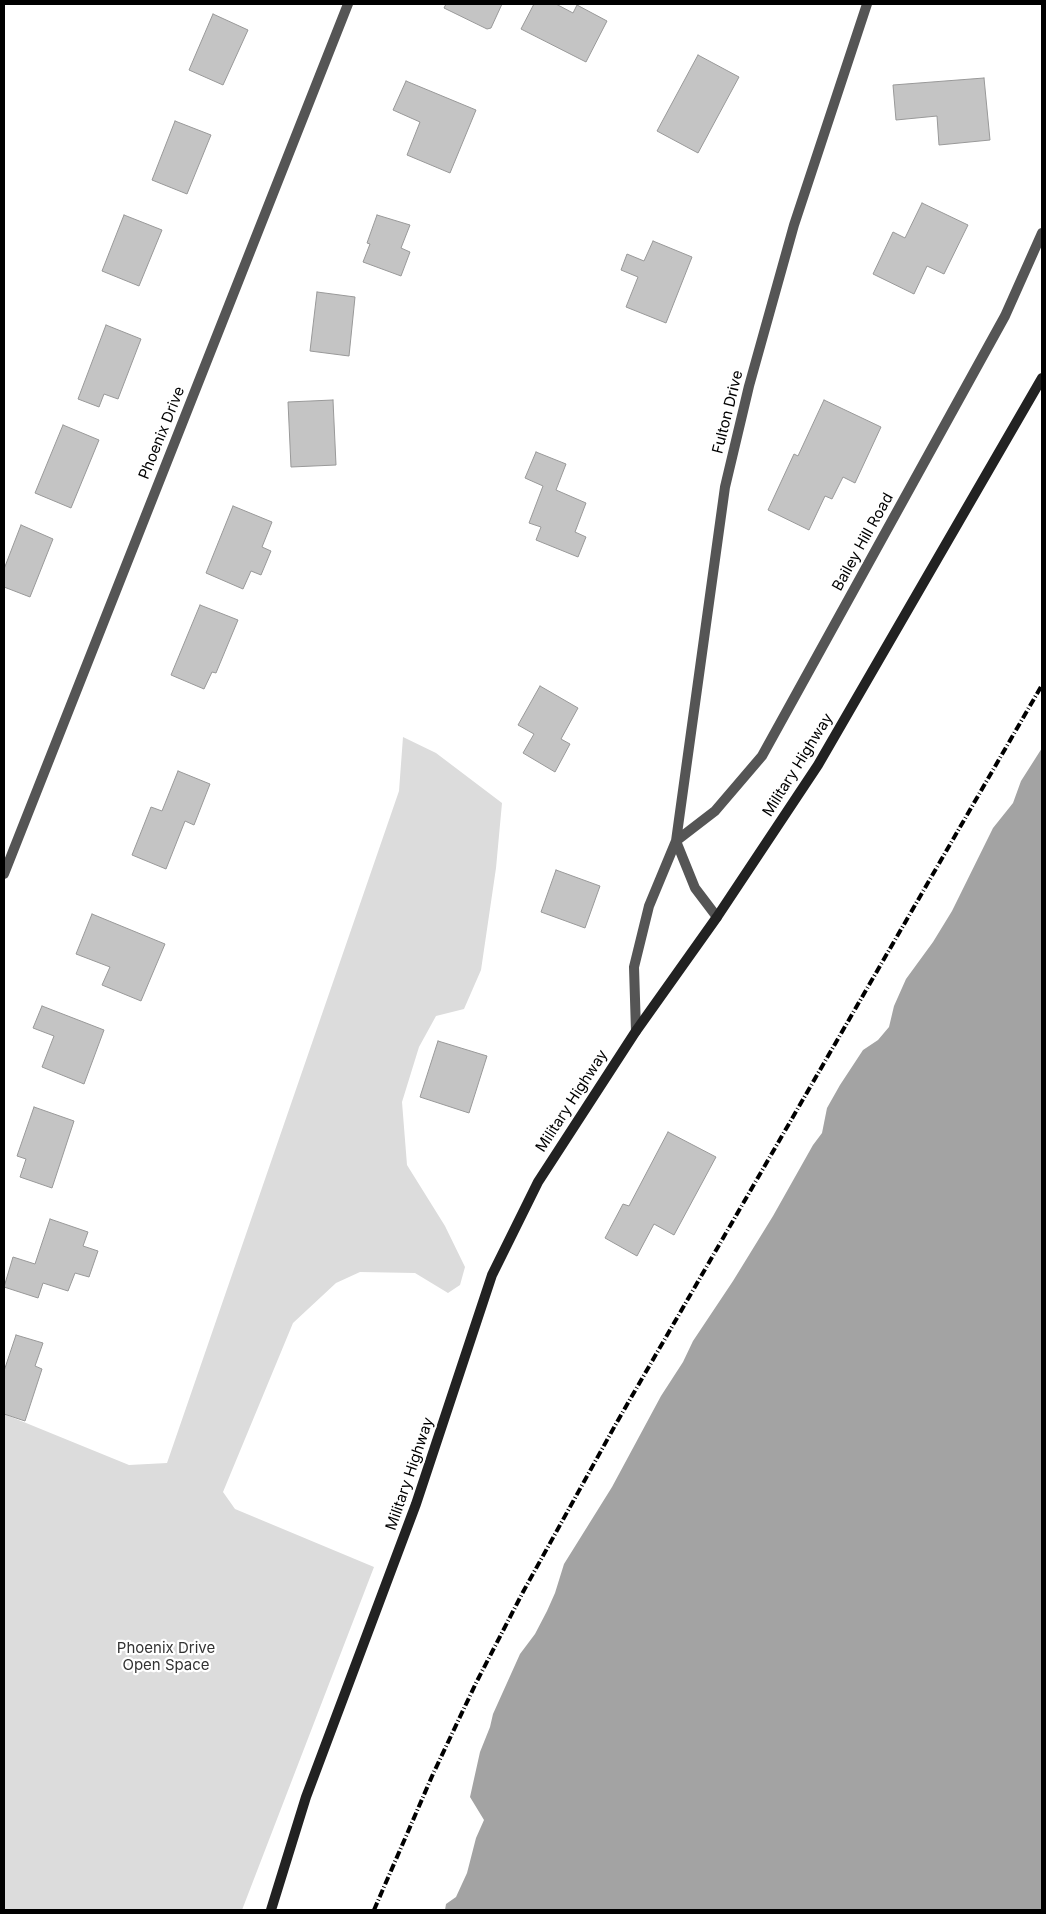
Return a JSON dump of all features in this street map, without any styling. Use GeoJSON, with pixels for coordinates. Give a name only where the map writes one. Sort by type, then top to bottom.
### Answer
{"type":"FeatureCollection","features":[{"type":"Feature","properties":{"kind":"street","name":"Phoenix Drive"},"geometry":{"type":"LineString","coordinates":[[4,874],[348,4]]}},
{"type":"Feature","properties":{"kind":"street","name":"Fulton Drive"},"geometry":{"type":"LineString","coordinates":[[636,1031],[634,967],[649,906],[676,840],[725,487],[749,386],[794,225],[866,4]]}},
{"type":"Feature","properties":{"kind":"street","name":"Bailey Hill Road"},"geometry":{"type":"LineString","coordinates":[[676,840],[715,811],[762,756],[1005,316],[1042,233]]}},
{"type":"Feature","properties":{"kind":"street","name":"Military Highway"},"geometry":{"type":"LineString","coordinates":[[271,1910],[306,1797],[416,1504],[492,1274],[538,1182],[636,1031],[717,917],[818,765],[1042,378]]}},
{"type":"Feature","properties":{"kind":"street","name":"Fulton Drive"},"geometry":{"type":"LineString","coordinates":[[676,840],[695,888],[717,917]]}},
{"type":"Feature","properties":{"kind":"green space","name":"Phoenix Drive Open Space"},"geometry":{"type":"Polygon","coordinates":[[[403,737],[436,753],[502,803],[496,868],[481,970],[464,1009],[436,1016],[419,1047],[402,1102],[407,1165],[445,1226],[465,1267],[460,1285],[448,1293],[415,1273],[360,1272],[336,1283],[293,1323],[223,1492],[235,1509],[374,1567],[242,1910],[4,1910],[4,1414],[129,1465],[167,1463],[399,791],[403,737]]]}},
{"type":"Feature","properties":{"kind":"shaded area"},"geometry":{"type":"Polygon","coordinates":[[[1042,748],[1042,1910],[445,1910],[446,1904],[456,1897],[467,1873],[476,1838],[484,1820],[470,1797],[480,1752],[493,1714],[520,1654],[535,1634],[547,1611],[564,1564],[612,1487],[693,1341],[733,1281],[773,1216],[813,1145],[822,1133],[827,1108],[840,1085],[863,1050],[878,1040],[889,1027],[894,1006],[906,979],[933,942],[952,911],[993,828],[1013,803],[1021,781],[1042,748]]]}},
{"type":"Feature","properties":{"kind":"building"},"geometry":{"type":"Polygon","coordinates":[[[446,4],[502,4],[491,28],[487,29],[444,8],[446,4]]]}},
{"type":"Feature","properties":{"kind":"building"},"geometry":{"type":"Polygon","coordinates":[[[534,4],[556,4],[573,13],[577,5],[607,21],[586,62],[521,29],[534,4]]]}},
{"type":"Feature","properties":{"kind":"building"},"geometry":{"type":"Polygon","coordinates":[[[213,14],[248,30],[223,85],[189,70],[213,14]]]}},
{"type":"Feature","properties":{"kind":"building"},"geometry":{"type":"Polygon","coordinates":[[[698,55],[739,77],[698,153],[657,131],[698,55]]]}},
{"type":"Feature","properties":{"kind":"building"},"geometry":{"type":"Polygon","coordinates":[[[984,78],[990,140],[939,145],[937,116],[896,120],[893,85],[984,78]]]}},
{"type":"Feature","properties":{"kind":"building"},"geometry":{"type":"Polygon","coordinates":[[[406,81],[476,110],[450,173],[407,155],[420,122],[393,110],[406,81]]]}},
{"type":"Feature","properties":{"kind":"building"},"geometry":{"type":"Polygon","coordinates":[[[175,121],[211,135],[187,194],[152,180],[175,121]]]}},
{"type":"Feature","properties":{"kind":"building"},"geometry":{"type":"Polygon","coordinates":[[[922,203],[968,225],[944,274],[927,266],[914,294],[873,274],[893,232],[905,238],[922,203]]]}},
{"type":"Feature","properties":{"kind":"building"},"geometry":{"type":"Polygon","coordinates":[[[124,215],[162,230],[139,286],[102,271],[124,215]]]}},
{"type":"Feature","properties":{"kind":"building"},"geometry":{"type":"Polygon","coordinates":[[[377,215],[410,225],[401,248],[410,252],[401,276],[363,262],[370,244],[367,243],[377,215]]]}},
{"type":"Feature","properties":{"kind":"building"},"geometry":{"type":"Polygon","coordinates":[[[653,241],[692,257],[666,323],[626,307],[638,277],[621,270],[627,254],[644,261],[653,241]]]}},
{"type":"Feature","properties":{"kind":"building"},"geometry":{"type":"Polygon","coordinates":[[[317,292],[355,297],[349,356],[310,351],[317,292]]]}},
{"type":"Feature","properties":{"kind":"building"},"geometry":{"type":"Polygon","coordinates":[[[106,325],[141,339],[118,399],[104,394],[99,407],[78,399],[106,325]]]}},
{"type":"Feature","properties":{"kind":"building"},"geometry":{"type":"Polygon","coordinates":[[[333,400],[336,465],[291,467],[288,402],[333,400]]]}},
{"type":"Feature","properties":{"kind":"building"},"geometry":{"type":"Polygon","coordinates":[[[824,400],[881,427],[855,483],[843,477],[832,499],[825,496],[809,530],[768,510],[794,454],[798,456],[824,400]]]}},
{"type":"Feature","properties":{"kind":"building"},"geometry":{"type":"Polygon","coordinates":[[[63,425],[99,440],[71,508],[35,493],[63,425]]]}},
{"type":"Feature","properties":{"kind":"building"},"geometry":{"type":"Polygon","coordinates":[[[536,452],[566,464],[556,490],[586,503],[575,532],[586,537],[578,557],[536,540],[541,527],[529,523],[543,486],[525,478],[536,452]]]}},
{"type":"Feature","properties":{"kind":"building"},"geometry":{"type":"Polygon","coordinates":[[[233,506],[272,522],[262,547],[271,551],[261,575],[251,571],[243,589],[206,573],[233,506]]]}},
{"type":"Feature","properties":{"kind":"building"},"geometry":{"type":"Polygon","coordinates":[[[21,525],[53,539],[30,597],[4,587],[4,569],[21,525]]]}},
{"type":"Feature","properties":{"kind":"building"},"geometry":{"type":"Polygon","coordinates":[[[200,605],[238,620],[216,673],[212,672],[204,689],[171,675],[200,605]]]}},
{"type":"Feature","properties":{"kind":"building"},"geometry":{"type":"Polygon","coordinates":[[[540,686],[578,708],[561,739],[570,744],[555,772],[523,753],[534,734],[518,725],[540,686]]]}},
{"type":"Feature","properties":{"kind":"building"},"geometry":{"type":"Polygon","coordinates":[[[178,771],[210,784],[194,825],[185,821],[166,869],[132,855],[151,807],[162,811],[178,771]]]}},
{"type":"Feature","properties":{"kind":"building"},"geometry":{"type":"Polygon","coordinates":[[[556,870],[600,886],[585,928],[541,912],[556,870]]]}},
{"type":"Feature","properties":{"kind":"building"},"geometry":{"type":"Polygon","coordinates":[[[92,914],[165,944],[141,1001],[102,985],[110,967],[76,954],[92,914]]]}},
{"type":"Feature","properties":{"kind":"building"},"geometry":{"type":"Polygon","coordinates":[[[42,1006],[104,1030],[84,1084],[42,1067],[54,1036],[33,1028],[42,1006]]]}},
{"type":"Feature","properties":{"kind":"building"},"geometry":{"type":"Polygon","coordinates":[[[438,1041],[487,1056],[469,1113],[420,1097],[438,1041]]]}},
{"type":"Feature","properties":{"kind":"building"},"geometry":{"type":"Polygon","coordinates":[[[34,1107],[74,1121],[52,1188],[20,1177],[26,1159],[17,1156],[34,1107]]]}},
{"type":"Feature","properties":{"kind":"building"},"geometry":{"type":"Polygon","coordinates":[[[668,1132],[716,1157],[674,1235],[654,1224],[637,1256],[605,1238],[623,1204],[629,1206],[668,1132]]]}},
{"type":"Feature","properties":{"kind":"building"},"geometry":{"type":"Polygon","coordinates":[[[50,1219],[88,1232],[83,1246],[98,1251],[89,1277],[75,1273],[68,1291],[43,1283],[38,1298],[4,1287],[13,1257],[35,1264],[50,1219]]]}},
{"type":"Feature","properties":{"kind":"building"},"geometry":{"type":"Polygon","coordinates":[[[16,1335],[43,1343],[35,1366],[42,1369],[25,1421],[4,1414],[4,1371],[16,1335]]]}},
{"type":"Feature","properties":{"kind":"railway"},"geometry":{"type":"LineString","coordinates":[[374,1910],[433,1774],[476,1683],[523,1592],[617,1422],[1042,685]]}}]}
